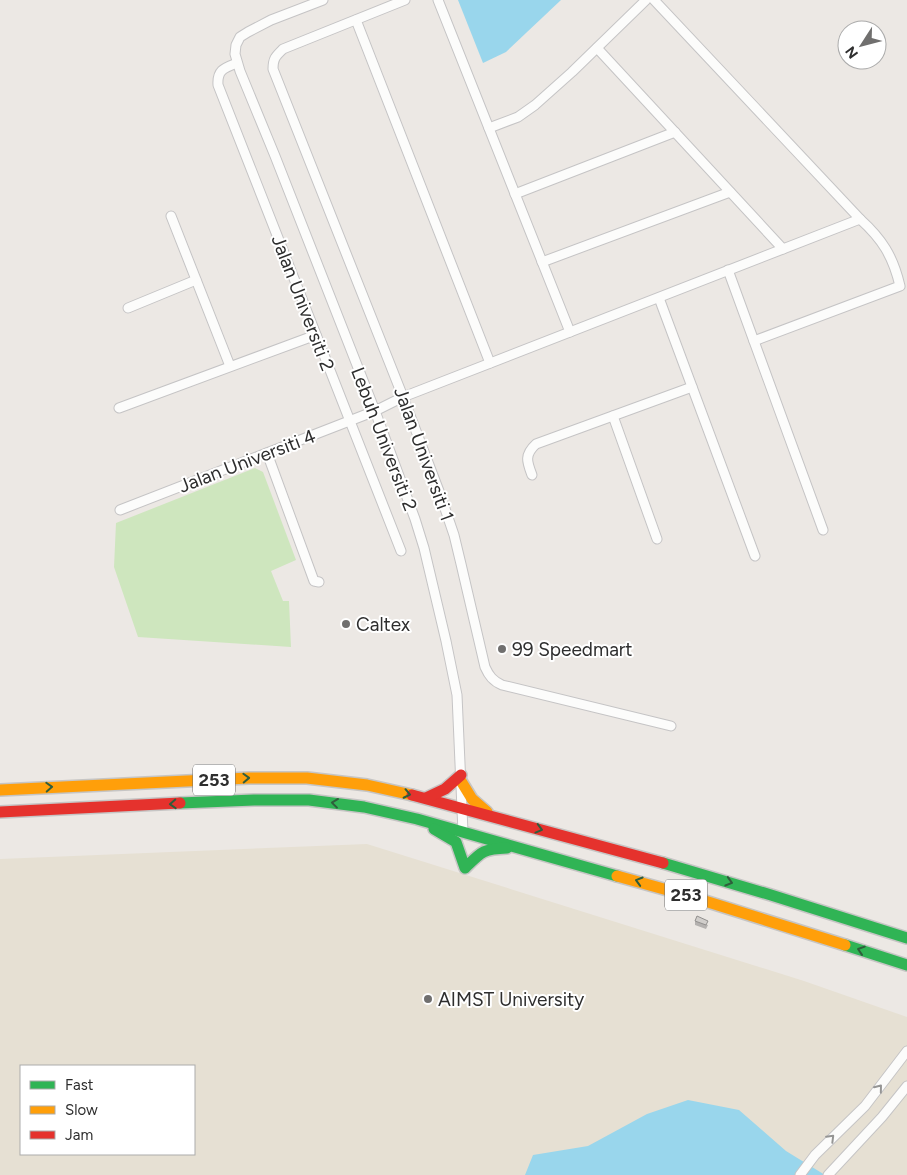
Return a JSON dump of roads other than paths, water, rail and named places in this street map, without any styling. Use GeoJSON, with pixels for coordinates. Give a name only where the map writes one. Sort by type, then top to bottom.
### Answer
{"type":"FeatureCollection","features":[{"type":"Feature","properties":{"kind":"main road","name":"253"},"geometry":{"type":"LineString","coordinates":[[0,790],[240,779],[307,778],[367,786],[426,798],[652,860],[907,938]]}},
{"type":"Feature","properties":{"kind":"main road"},"geometry":{"type":"LineString","coordinates":[[426,798],[443,791],[461,778],[472,799],[492,816]]}},
{"type":"Feature","properties":{"kind":"main road","name":"253"},"geometry":{"type":"LineString","coordinates":[[0,812],[254,800],[308,800],[364,807],[417,819],[689,896],[907,965]]}},
{"type":"Feature","properties":{"kind":"main road"},"geometry":{"type":"LineString","coordinates":[[417,819],[456,842],[465,868],[478,855],[488,849],[517,848]]}},
{"type":"Feature","properties":{"kind":"main road"},"geometry":{"type":"LineString","coordinates":[[894,961],[907,977]]}},
{"type":"Feature","properties":{"kind":"street"},"geometry":{"type":"LineString","coordinates":[[237,63],[236,45],[240,38],[248,32],[271,20],[323,0]]}},
{"type":"Feature","properties":{"kind":"street"},"geometry":{"type":"LineString","coordinates":[[406,0],[356,20],[490,363]]}},
{"type":"Feature","properties":{"kind":"street"},"geometry":{"type":"LineString","coordinates":[[438,0],[570,332]]}},
{"type":"Feature","properties":{"kind":"street"},"geometry":{"type":"LineString","coordinates":[[489,128],[518,117],[557,86],[646,0]]}},
{"type":"Feature","properties":{"kind":"street"},"geometry":{"type":"LineString","coordinates":[[654,0],[876,234],[888,251],[894,265],[900,286],[754,341]]}},
{"type":"Feature","properties":{"kind":"street","name":"Jalan Universiti 1"},"geometry":{"type":"LineString","coordinates":[[356,20],[283,49],[273,61],[273,69],[439,491],[462,564],[485,667],[494,681],[502,685],[671,726]]}},
{"type":"Feature","properties":{"kind":"street"},"geometry":{"type":"LineString","coordinates":[[597,48],[782,249]]}},
{"type":"Feature","properties":{"kind":"street","name":"Jalan Universiti 2"},"geometry":{"type":"LineString","coordinates":[[237,63],[223,68],[218,85],[401,551]]}},
{"type":"Feature","properties":{"kind":"street","name":"Lebuh Universiti 2"},"geometry":{"type":"LineString","coordinates":[[237,63],[375,411],[414,519],[436,596],[457,695],[463,832]]}},
{"type":"Feature","properties":{"kind":"street"},"geometry":{"type":"LineString","coordinates":[[515,194],[675,132]]}},
{"type":"Feature","properties":{"kind":"street"},"geometry":{"type":"LineString","coordinates":[[542,262],[730,192]]}},
{"type":"Feature","properties":{"kind":"street"},"geometry":{"type":"LineString","coordinates":[[171,216],[230,366]]}},
{"type":"Feature","properties":{"kind":"street","name":"Jalan Universiti 4"},"geometry":{"type":"LineString","coordinates":[[120,510],[350,421],[403,397],[860,219]]}},
{"type":"Feature","properties":{"kind":"street"},"geometry":{"type":"LineString","coordinates":[[728,270],[823,530]]}},
{"type":"Feature","properties":{"kind":"street"},"geometry":{"type":"LineString","coordinates":[[128,308],[196,280]]}},
{"type":"Feature","properties":{"kind":"street"},"geometry":{"type":"LineString","coordinates":[[658,298],[756,556]]}},
{"type":"Feature","properties":{"kind":"street"},"geometry":{"type":"LineString","coordinates":[[119,408],[316,335]]}},
{"type":"Feature","properties":{"kind":"street"},"geometry":{"type":"LineString","coordinates":[[532,475],[527,457],[536,444],[692,387]]}},
{"type":"Feature","properties":{"kind":"street"},"geometry":{"type":"LineString","coordinates":[[613,416],[657,539]]}},
{"type":"Feature","properties":{"kind":"street"},"geometry":{"type":"LineString","coordinates":[[267,453],[314,580],[318,582]]}},
{"type":"Feature","properties":{"kind":"street"},"geometry":{"type":"LineString","coordinates":[[800,1175],[815,1155],[865,1106],[907,1051]]}},
{"type":"Feature","properties":{"kind":"street"},"geometry":{"type":"LineString","coordinates":[[831,1171],[882,1117],[907,1086]]}},
{"type":"Feature","properties":{"kind":"water"},"geometry":{"type":"Polygon","coordinates":[[[458,0],[561,0],[506,52],[483,63],[458,0]]]}},
{"type":"Feature","properties":{"kind":"water"},"geometry":{"type":"Polygon","coordinates":[[[688,1100],[739,1110],[786,1151],[825,1175],[525,1175],[533,1155],[588,1146],[647,1114],[688,1100]]]}},
{"type":"Feature","properties":{"kind":"place","name":"Caltex"},"geometry":{"type":"Point","coordinates":[346,624]}},
{"type":"Feature","properties":{"kind":"place","name":"99 Speedmart"},"geometry":{"type":"Point","coordinates":[502,649]}},
{"type":"Feature","properties":{"kind":"place","name":"AIMST University"},"geometry":{"type":"Point","coordinates":[428,999]}}]}
